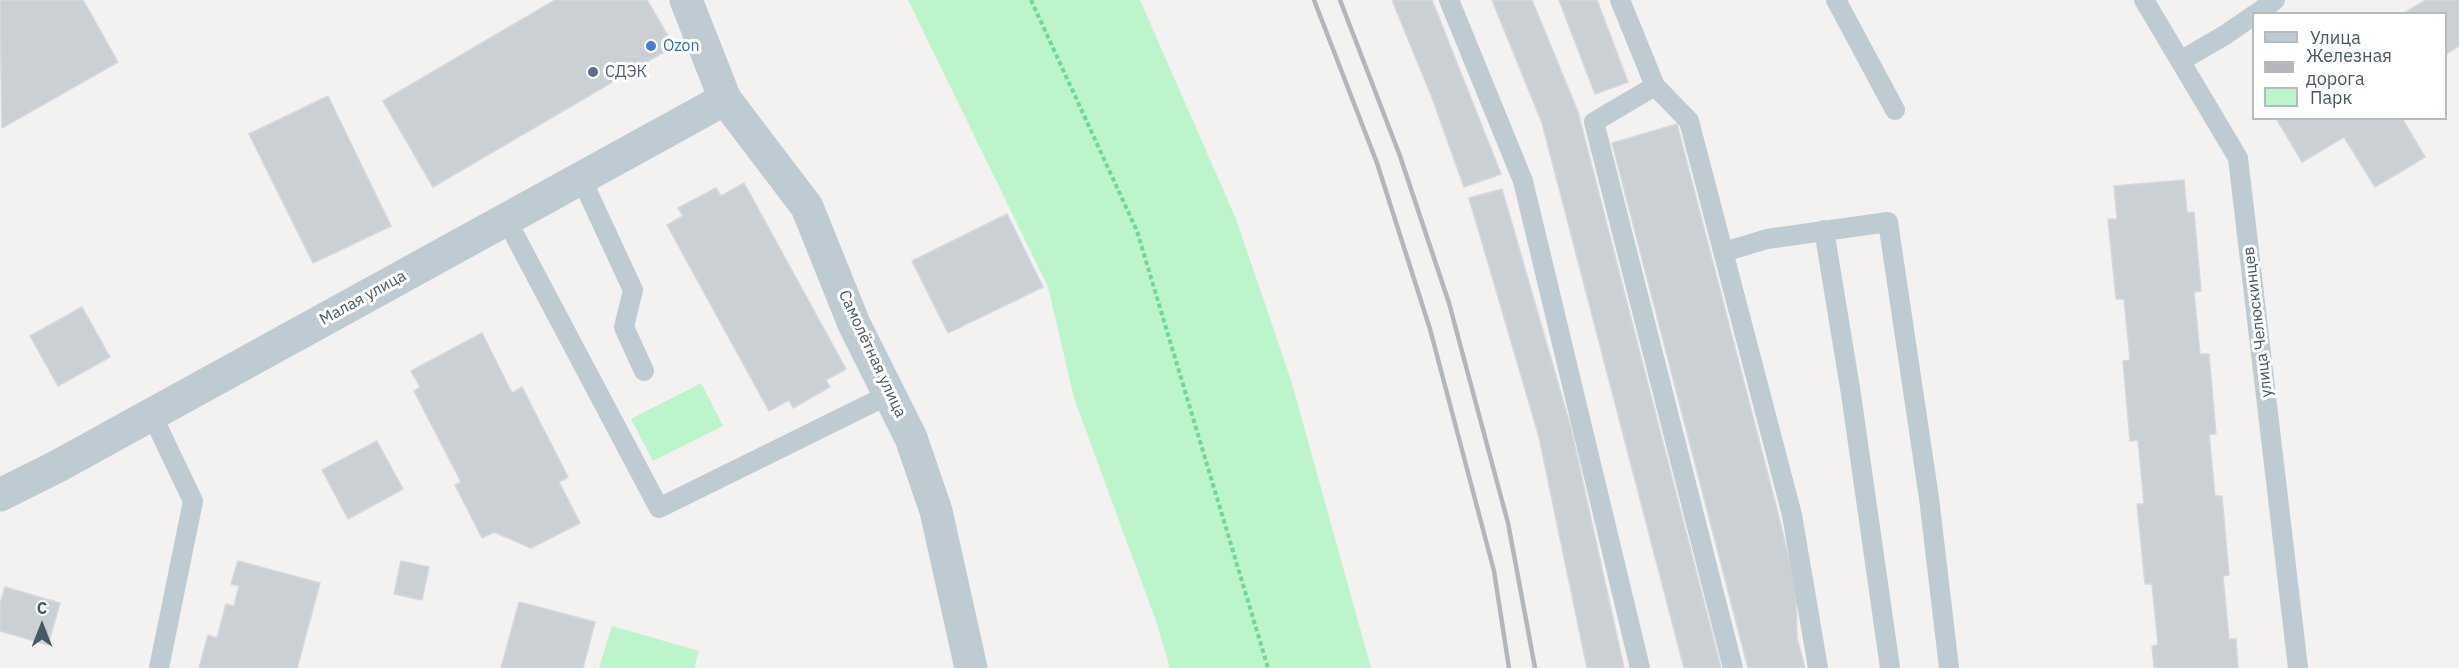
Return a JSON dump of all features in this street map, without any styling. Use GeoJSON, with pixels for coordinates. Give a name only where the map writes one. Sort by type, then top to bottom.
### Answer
{"type":"FeatureCollection","features":[{"type":"Feature","properties":{"kind":"street","name":"Самолётная улица"},"geometry":{"type":"LineString","coordinates":[[686,0],[725,99],[807,207],[854,324],[911,438],[936,511],[971,668]]}},
{"type":"Feature","properties":{"kind":"street","name":"Малая улица"},"geometry":{"type":"LineString","coordinates":[[0,495],[152,415],[725,99]]}},
{"type":"Feature","properties":{"kind":"lane"},"geometry":{"type":"LineString","coordinates":[[1449,0],[1523,181],[1640,668]]}},
{"type":"Feature","properties":{"kind":"lane"},"geometry":{"type":"LineString","coordinates":[[1620,0],[1655,86],[1689,121],[1792,515],[1818,668]]}},
{"type":"Feature","properties":{"kind":"lane"},"geometry":{"type":"LineString","coordinates":[[1836,0],[1895,110]]}},
{"type":"Feature","properties":{"kind":"lane","name":"улица Челюскинцев"},"geometry":{"type":"LineString","coordinates":[[2144,0],[2182,60],[2238,158],[2298,668]]}},
{"type":"Feature","properties":{"kind":"lane"},"geometry":{"type":"LineString","coordinates":[[2257,12],[2275,0]]}},
{"type":"Feature","properties":{"kind":"lane"},"geometry":{"type":"LineString","coordinates":[[2182,60],[2225,35],[2252,15]]}},
{"type":"Feature","properties":{"kind":"lane"},"geometry":{"type":"LineString","coordinates":[[1655,86],[1594,122],[1733,668]]}},
{"type":"Feature","properties":{"kind":"lane"},"geometry":{"type":"LineString","coordinates":[[581,178],[633,290],[624,327],[644,371]]}},
{"type":"Feature","properties":{"kind":"lane"},"geometry":{"type":"LineString","coordinates":[[506,219],[659,508],[890,394]]}},
{"type":"Feature","properties":{"kind":"lane"},"geometry":{"type":"LineString","coordinates":[[1724,252],[1767,239],[1888,222],[1929,498],[1949,668]]}},
{"type":"Feature","properties":{"kind":"lane"},"geometry":{"type":"LineString","coordinates":[[1824,230],[1851,394],[1890,668]]}},
{"type":"Feature","properties":{"kind":"lane"},"geometry":{"type":"LineString","coordinates":[[152,415],[193,501],[159,668]]}},
{"type":"Feature","properties":{"kind":"path"},"geometry":{"type":"LineString","coordinates":[[1031,0],[1137,231],[1268,668]]}},
{"type":"Feature","properties":{"kind":"green space"},"geometry":{"type":"Polygon","coordinates":[[[908,0],[1140,0],[1236,219],[1291,380],[1371,668],[1170,668],[1157,624],[1074,398],[1048,287],[908,0]]]}},
{"type":"Feature","properties":{"kind":"green space"},"geometry":{"type":"Polygon","coordinates":[[[701,383],[723,426],[653,461],[631,419],[701,383]]]}},
{"type":"Feature","properties":{"kind":"green space"},"geometry":{"type":"Polygon","coordinates":[[[612,626],[699,651],[694,668],[599,668],[612,626]]]}},
{"type":"Feature","properties":{"kind":"building"},"geometry":{"type":"Polygon","coordinates":[[[0,0],[83,0],[118,62],[2,128],[0,0]]]}},
{"type":"Feature","properties":{"kind":"building"},"geometry":{"type":"Polygon","coordinates":[[[555,0],[647,0],[674,46],[433,187],[383,101],[555,0]]]}},
{"type":"Feature","properties":{"kind":"building"},"geometry":{"type":"Polygon","coordinates":[[[1392,0],[1432,0],[1501,174],[1464,187],[1431,95],[1392,0]]]}},
{"type":"Feature","properties":{"kind":"building"},"geometry":{"type":"Polygon","coordinates":[[[1492,0],[1532,0],[1578,112],[1721,668],[1684,668],[1542,123],[1492,0]]]}},
{"type":"Feature","properties":{"kind":"building"},"geometry":{"type":"Polygon","coordinates":[[[1559,0],[1597,0],[1628,82],[1595,94],[1559,0]]]}},
{"type":"Feature","properties":{"kind":"building"},"geometry":{"type":"Polygon","coordinates":[[[2426,0],[2459,0],[2459,46],[2447,53],[2447,12],[2406,12],[2426,0]]]}},
{"type":"Feature","properties":{"kind":"building"},"geometry":{"type":"Polygon","coordinates":[[[328,96],[391,226],[313,263],[249,134],[328,96]]]}},
{"type":"Feature","properties":{"kind":"building"},"geometry":{"type":"Polygon","coordinates":[[[2277,120],[2403,120],[2425,157],[2375,187],[2344,137],[2302,162],[2277,120]]]}},
{"type":"Feature","properties":{"kind":"building"},"geometry":{"type":"Polygon","coordinates":[[[1677,124],[1796,589],[1797,638],[1805,668],[1748,668],[1612,143],[1677,124]]]}},
{"type":"Feature","properties":{"kind":"building"},"geometry":{"type":"Polygon","coordinates":[[[2184,180],[2187,213],[2194,212],[2201,291],[2194,292],[2200,354],[2209,354],[2216,434],[2209,434],[2215,496],[2222,496],[2229,575],[2223,576],[2229,639],[2236,639],[2238,668],[2154,668],[2152,646],[2158,645],[2152,584],[2145,584],[2137,504],[2144,504],[2138,440],[2130,441],[2123,361],[2130,360],[2124,299],[2116,299],[2108,219],[2117,219],[2114,186],[2184,180]]]}},
{"type":"Feature","properties":{"kind":"building"},"geometry":{"type":"Polygon","coordinates":[[[744,183],[846,369],[826,380],[830,387],[793,408],[789,400],[769,411],[667,225],[683,216],[678,208],[716,188],[721,196],[744,183]]]}},
{"type":"Feature","properties":{"kind":"building"},"geometry":{"type":"Polygon","coordinates":[[[1502,189],[1571,428],[1624,668],[1587,668],[1539,437],[1469,198],[1502,189]]]}},
{"type":"Feature","properties":{"kind":"building"},"geometry":{"type":"Polygon","coordinates":[[[1007,214],[1043,287],[948,333],[912,261],[1007,214]]]}},
{"type":"Feature","properties":{"kind":"building"},"geometry":{"type":"Polygon","coordinates":[[[82,307],[110,357],[58,386],[30,336],[82,307]]]}},
{"type":"Feature","properties":{"kind":"building"},"geometry":{"type":"Polygon","coordinates":[[[482,333],[512,393],[522,387],[568,477],[559,482],[580,523],[531,548],[494,532],[482,538],[455,485],[461,482],[414,391],[420,387],[411,371],[482,333]]]}},
{"type":"Feature","properties":{"kind":"building"},"geometry":{"type":"Polygon","coordinates":[[[377,441],[403,489],[348,519],[322,470],[377,441]]]}},
{"type":"Feature","properties":{"kind":"building"},"geometry":{"type":"Polygon","coordinates":[[[238,561],[320,583],[297,668],[199,668],[208,635],[217,638],[226,604],[234,606],[239,586],[231,584],[238,561]]]}},
{"type":"Feature","properties":{"kind":"building"},"geometry":{"type":"Polygon","coordinates":[[[401,561],[429,567],[422,600],[394,594],[401,561]]]}},
{"type":"Feature","properties":{"kind":"building"},"geometry":{"type":"Polygon","coordinates":[[[5,587],[60,603],[48,645],[0,631],[0,604],[5,587]]]}},
{"type":"Feature","properties":{"kind":"building"},"geometry":{"type":"Polygon","coordinates":[[[519,602],[595,622],[583,668],[501,668],[519,602]]]}},
{"type":"Feature","properties":{"kind":"railway"},"geometry":{"type":"LineString","coordinates":[[1314,0],[1377,163],[1430,329],[1494,571],[1509,668]]}},
{"type":"Feature","properties":{"kind":"railway"},"geometry":{"type":"LineString","coordinates":[[1340,0],[1400,156],[1449,303],[1508,523],[1535,668]]}},
{"type":"Feature","properties":{"kind":"place","name":"Ozon"},"geometry":{"type":"Point","coordinates":[651,46]}},
{"type":"Feature","properties":{"kind":"place","name":"СДЭК"},"geometry":{"type":"Point","coordinates":[593,72]}}]}
